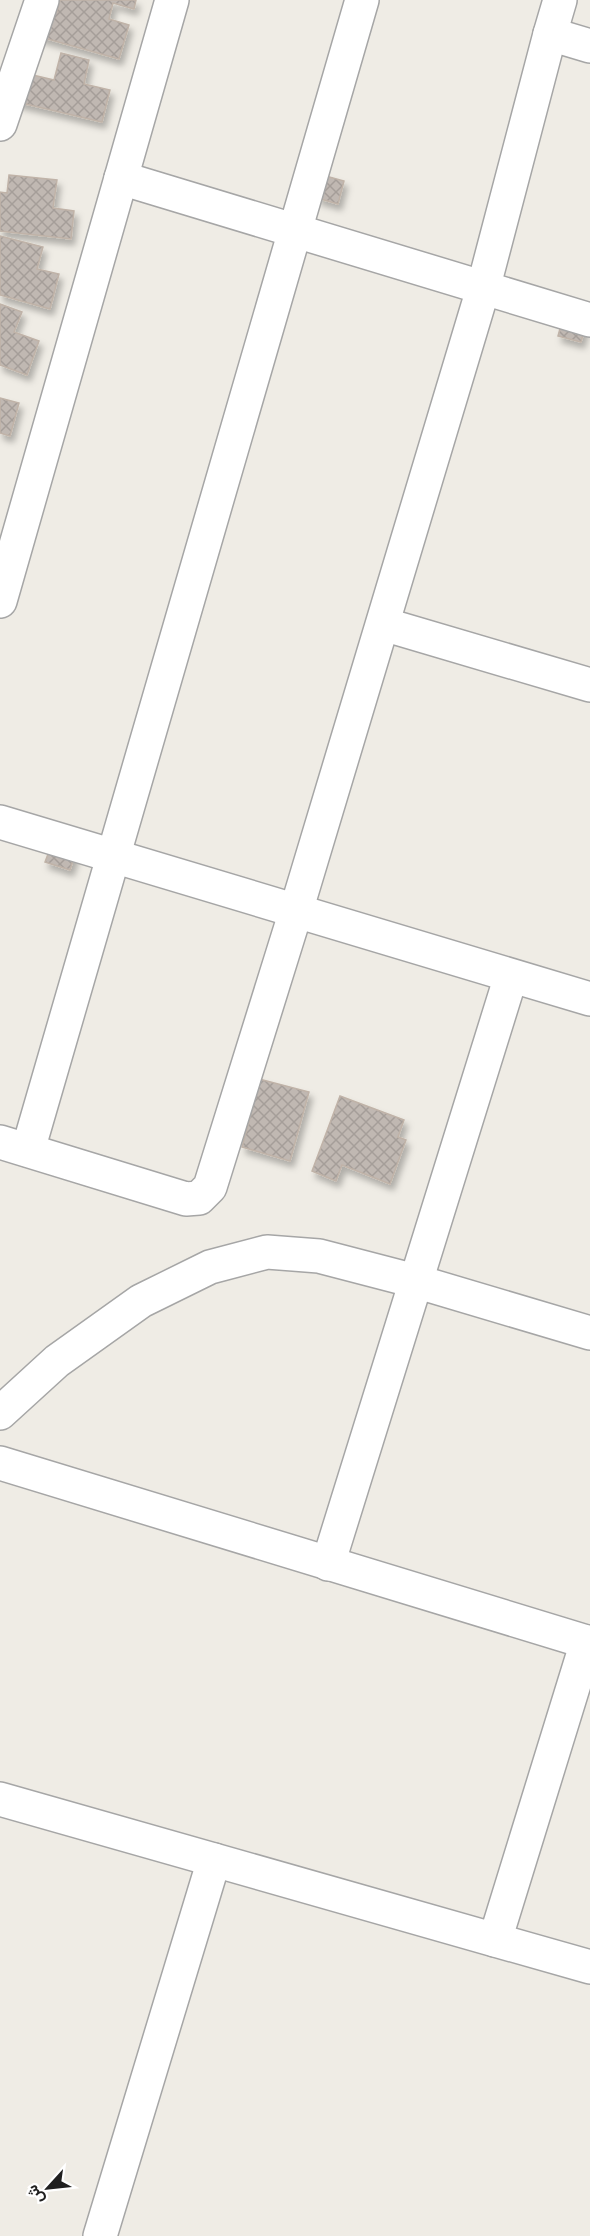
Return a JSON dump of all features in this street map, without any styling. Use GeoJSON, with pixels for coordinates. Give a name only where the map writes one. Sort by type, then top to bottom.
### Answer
{"type":"FeatureCollection","features":[{"type":"Feature","properties":{"kind":"street"},"geometry":{"type":"LineString","coordinates":[[0,124],[42,0]]}},
{"type":"Feature","properties":{"kind":"street"},"geometry":{"type":"LineString","coordinates":[[0,601],[172,0]]}},
{"type":"Feature","properties":{"kind":"street"},"geometry":{"type":"LineString","coordinates":[[362,0],[113,856],[14,1146],[186,1199],[199,1198],[210,1187],[296,911],[483,289],[560,0]]}},
{"type":"Feature","properties":{"kind":"street"},"geometry":{"type":"LineString","coordinates":[[550,34],[590,45]]}},
{"type":"Feature","properties":{"kind":"street"},"geometry":{"type":"LineString","coordinates":[[121,178],[590,320]]}},
{"type":"Feature","properties":{"kind":"street"},"geometry":{"type":"LineString","coordinates":[[383,624],[590,685]]}},
{"type":"Feature","properties":{"kind":"street"},"geometry":{"type":"LineString","coordinates":[[0,822],[590,999]]}},
{"type":"Feature","properties":{"kind":"street"},"geometry":{"type":"LineString","coordinates":[[328,1564],[511,976]]}},
{"type":"Feature","properties":{"kind":"street"},"geometry":{"type":"LineString","coordinates":[[0,1413],[57,1361],[141,1301],[210,1267],[267,1252],[320,1256],[416,1281],[590,1334]]}},
{"type":"Feature","properties":{"kind":"street"},"geometry":{"type":"LineString","coordinates":[[0,1463],[588,1642],[495,1940]]}},
{"type":"Feature","properties":{"kind":"street"},"geometry":{"type":"LineString","coordinates":[[0,1799],[590,1967]]}},
{"type":"Feature","properties":{"kind":"street"},"geometry":{"type":"LineString","coordinates":[[100,2236],[214,1860]]}},
{"type":"Feature","properties":{"kind":"building"},"geometry":{"type":"Polygon","coordinates":[[[60,0],[136,0],[134,9],[113,3],[109,19],[129,25],[119,59],[37,36],[45,9],[57,12],[60,0]]]}},
{"type":"Feature","properties":{"kind":"building"},"geometry":{"type":"Polygon","coordinates":[[[61,53],[89,60],[84,84],[110,90],[102,122],[17,102],[24,73],[54,80],[61,53]]]}},
{"type":"Feature","properties":{"kind":"building"},"geometry":{"type":"Polygon","coordinates":[[[9,175],[57,180],[53,208],[74,211],[71,239],[0,231],[0,192],[7,193],[9,175]]]}},
{"type":"Feature","properties":{"kind":"building"},"geometry":{"type":"Polygon","coordinates":[[[322,175],[344,181],[338,204],[317,198],[322,175]]]}},
{"type":"Feature","properties":{"kind":"building"},"geometry":{"type":"Polygon","coordinates":[[[0,236],[43,247],[37,269],[59,274],[50,309],[0,295],[0,236]]]}},
{"type":"Feature","properties":{"kind":"building"},"geometry":{"type":"Polygon","coordinates":[[[0,304],[22,312],[14,332],[39,341],[27,375],[0,365],[0,304]]]}},
{"type":"Feature","properties":{"kind":"building"},"geometry":{"type":"Polygon","coordinates":[[[564,314],[587,320],[581,342],[558,336],[564,314]]]}},
{"type":"Feature","properties":{"kind":"building"},"geometry":{"type":"Polygon","coordinates":[[[0,398],[19,403],[10,436],[0,433],[0,398]]]}},
{"type":"Feature","properties":{"kind":"building"},"geometry":{"type":"Polygon","coordinates":[[[53,841],[77,848],[70,870],[45,862],[53,841]]]}},
{"type":"Feature","properties":{"kind":"building"},"geometry":{"type":"Polygon","coordinates":[[[240,1074],[309,1092],[290,1161],[242,1147],[253,1107],[232,1101],[240,1074]]]}},
{"type":"Feature","properties":{"kind":"building"},"geometry":{"type":"Polygon","coordinates":[[[340,1096],[404,1120],[398,1137],[406,1140],[390,1184],[342,1165],[336,1181],[312,1171],[340,1096]]]}}]}
